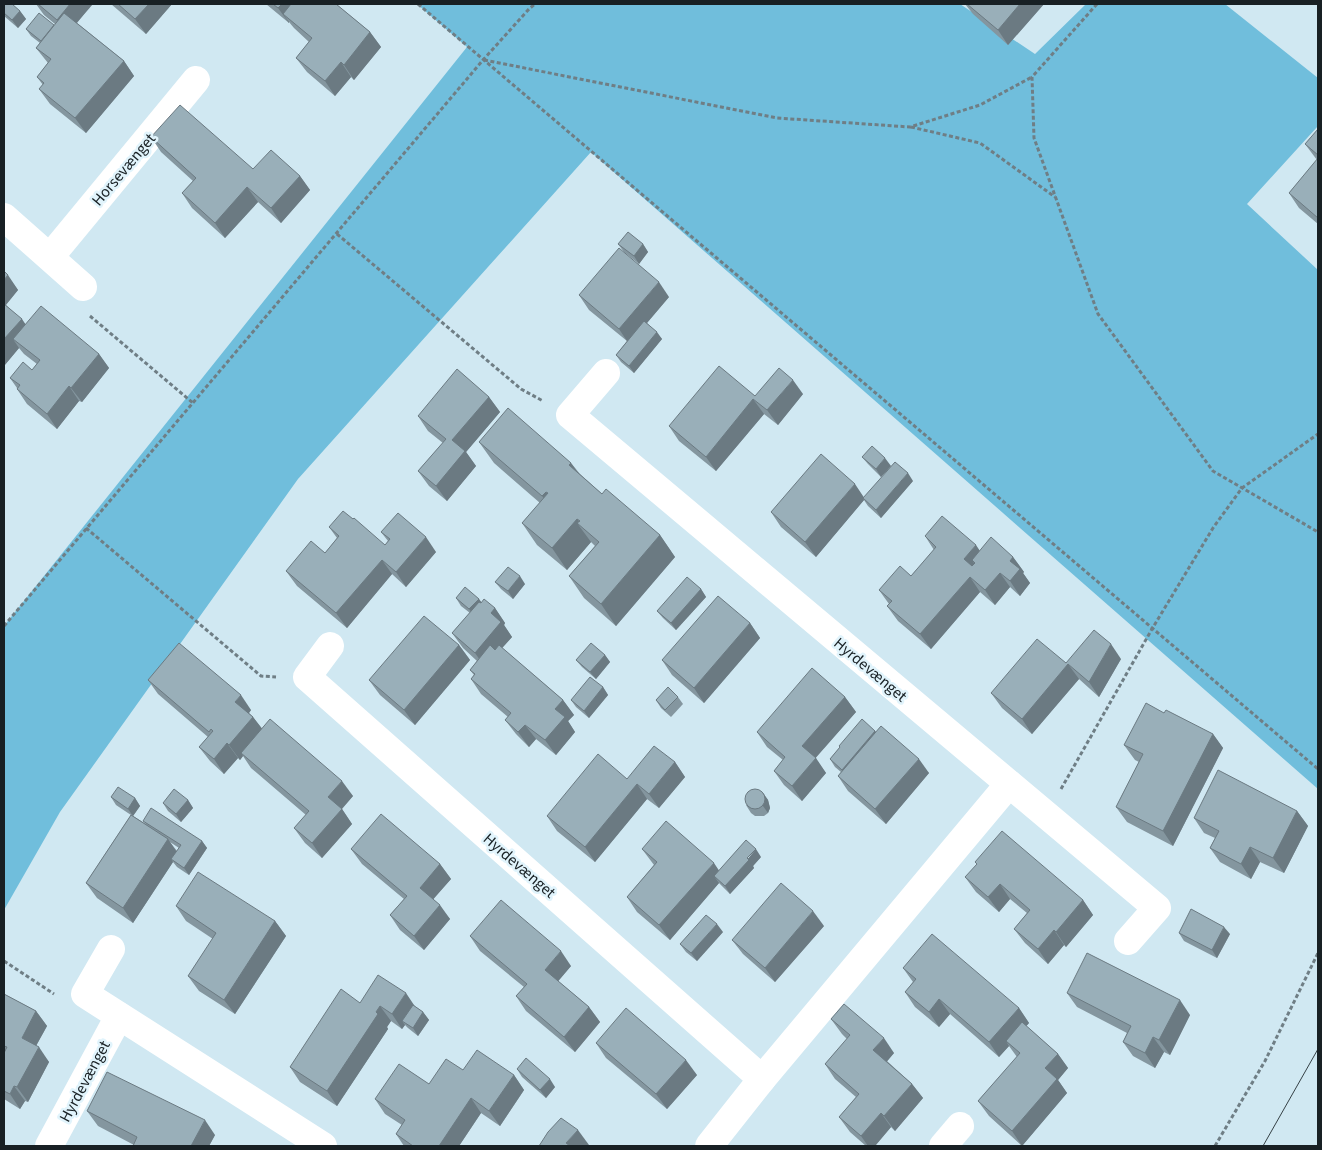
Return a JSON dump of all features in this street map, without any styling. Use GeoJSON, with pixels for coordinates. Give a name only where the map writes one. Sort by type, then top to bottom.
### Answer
{"type":"FeatureCollection","features":[{"type":"Feature","properties":{"kind":"street","name":"Horsevænget"},"geometry":{"type":"LineString","coordinates":[[50,257],[196,80]]}},
{"type":"Feature","properties":{"kind":"street"},"geometry":{"type":"LineString","coordinates":[[4,217],[83,287]]}},
{"type":"Feature","properties":{"kind":"street"},"geometry":{"type":"LineString","coordinates":[[570,415],[606,373]]}},
{"type":"Feature","properties":{"kind":"street","name":"Hyrdevænget"},"geometry":{"type":"LineString","coordinates":[[570,415],[1156,908],[1128,941]]}},
{"type":"Feature","properties":{"kind":"street"},"geometry":{"type":"LineString","coordinates":[[306,677],[330,646]]}},
{"type":"Feature","properties":{"kind":"street","name":"Hyrdevænget"},"geometry":{"type":"LineString","coordinates":[[306,677],[762,1079]]}},
{"type":"Feature","properties":{"kind":"street"},"geometry":{"type":"LineString","coordinates":[[718,1143],[762,1079],[1009,784]]}},
{"type":"Feature","properties":{"kind":"street"},"geometry":{"type":"LineString","coordinates":[[111,949],[85,994],[323,1146]]}},
{"type":"Feature","properties":{"kind":"street","name":"Hyrdevænget"},"geometry":{"type":"LineString","coordinates":[[49,1146],[119,1016]]}},
{"type":"Feature","properties":{"kind":"street"},"geometry":{"type":"LineString","coordinates":[[943,1146],[960,1126]]}},
{"type":"Feature","properties":{"kind":"path"},"geometry":{"type":"LineString","coordinates":[[418,4],[1318,769]]}},
{"type":"Feature","properties":{"kind":"path"},"geometry":{"type":"LineString","coordinates":[[4,626],[483,60],[528,9],[535,4]]}},
{"type":"Feature","properties":{"kind":"path"},"geometry":{"type":"LineString","coordinates":[[910,127],[980,105],[1032,77],[1097,4]]}},
{"type":"Feature","properties":{"kind":"path"},"geometry":{"type":"LineString","coordinates":[[483,60],[777,118],[910,127],[980,143],[1056,198]]}},
{"type":"Feature","properties":{"kind":"path"},"geometry":{"type":"LineString","coordinates":[[1032,77],[1034,138],[1098,314],[1213,471],[1318,532]]}},
{"type":"Feature","properties":{"kind":"path"},"geometry":{"type":"LineString","coordinates":[[337,234],[521,389],[570,415]]}},
{"type":"Feature","properties":{"kind":"path"},"geometry":{"type":"LineString","coordinates":[[83,287],[80,307],[193,403]]}},
{"type":"Feature","properties":{"kind":"path"},"geometry":{"type":"LineString","coordinates":[[1046,815],[1152,629],[1213,528],[1242,488],[1318,434]]}},
{"type":"Feature","properties":{"kind":"path"},"geometry":{"type":"LineString","coordinates":[[86,528],[261,676],[306,677]]}},
{"type":"Feature","properties":{"kind":"path"},"geometry":{"type":"LineString","coordinates":[[1215,1146],[1265,1061],[1318,953]]}},
{"type":"Feature","properties":{"kind":"path"},"geometry":{"type":"LineString","coordinates":[[4,961],[55,995],[85,994]]}},
{"type":"Feature","properties":{"kind":"shaded area"},"geometry":{"type":"Polygon","coordinates":[[[417,4],[960,4],[1035,54],[1086,4],[1225,4],[1318,78],[1318,126],[1247,204],[1318,270],[1318,789],[591,152],[298,479],[60,812],[4,910],[4,626],[467,47],[417,4]]]}},
{"type":"Feature","properties":{"kind":"building"},"geometry":{"type":"Polygon","coordinates":[[[4,4],[12,4],[20,11],[12,20],[4,13],[4,4]]]}},
{"type":"Feature","properties":{"kind":"building"},"geometry":{"type":"Polygon","coordinates":[[[38,4],[70,4],[57,20],[38,4]]]}},
{"type":"Feature","properties":{"kind":"building"},"geometry":{"type":"Polygon","coordinates":[[[118,4],[149,4],[135,19],[118,4]]]}},
{"type":"Feature","properties":{"kind":"building"},"geometry":{"type":"Polygon","coordinates":[[[273,4],[282,4],[278,8],[273,4]]]}},
{"type":"Feature","properties":{"kind":"building"},"geometry":{"type":"Polygon","coordinates":[[[291,4],[336,4],[370,32],[344,65],[341,62],[325,81],[296,58],[312,38],[283,14],[291,4]]]}},
{"type":"Feature","properties":{"kind":"building"},"geometry":{"type":"Polygon","coordinates":[[[967,4],[1020,4],[998,30],[967,4]]]}},
{"type":"Feature","properties":{"kind":"building"},"geometry":{"type":"Polygon","coordinates":[[[39,13],[54,25],[41,41],[26,29],[39,13]]]}},
{"type":"Feature","properties":{"kind":"building"},"geometry":{"type":"Polygon","coordinates":[[[64,13],[124,61],[75,118],[39,89],[44,83],[37,77],[51,59],[36,48],[64,13]]]}},
{"type":"Feature","properties":{"kind":"building"},"geometry":{"type":"Polygon","coordinates":[[[180,105],[253,169],[271,150],[300,176],[271,208],[247,187],[215,223],[182,193],[196,178],[151,137],[180,105]]]}},
{"type":"Feature","properties":{"kind":"building"},"geometry":{"type":"Polygon","coordinates":[[[1318,129],[1318,155],[1305,144],[1318,129]]]}},
{"type":"Feature","properties":{"kind":"building"},"geometry":{"type":"Polygon","coordinates":[[[1318,158],[1318,218],[1289,193],[1318,158]]]}},
{"type":"Feature","properties":{"kind":"building"},"geometry":{"type":"Polygon","coordinates":[[[628,232],[643,244],[634,256],[618,244],[628,232]]]}},
{"type":"Feature","properties":{"kind":"building"},"geometry":{"type":"Polygon","coordinates":[[[619,248],[659,282],[619,329],[579,295],[619,248]]]}},
{"type":"Feature","properties":{"kind":"building"},"geometry":{"type":"Polygon","coordinates":[[[4,271],[8,275],[4,280],[4,271]]]}},
{"type":"Feature","properties":{"kind":"building"},"geometry":{"type":"Polygon","coordinates":[[[4,304],[22,319],[4,339],[4,304]]]}},
{"type":"Feature","properties":{"kind":"building"},"geometry":{"type":"Polygon","coordinates":[[[41,306],[99,354],[71,388],[69,386],[47,414],[17,389],[20,385],[10,378],[23,362],[32,370],[40,360],[13,339],[41,306]]]}},
{"type":"Feature","properties":{"kind":"building"},"geometry":{"type":"Polygon","coordinates":[[[644,321],[657,332],[629,366],[616,355],[644,321]]]}},
{"type":"Feature","properties":{"kind":"building"},"geometry":{"type":"Polygon","coordinates":[[[719,366],[755,396],[779,368],[793,380],[767,410],[753,399],[706,457],[669,426],[719,366]]]}},
{"type":"Feature","properties":{"kind":"building"},"geometry":{"type":"Polygon","coordinates":[[[457,369],[489,397],[452,440],[465,451],[436,486],[418,471],[446,439],[418,416],[457,369]]]}},
{"type":"Feature","properties":{"kind":"building"},"geometry":{"type":"Polygon","coordinates":[[[508,408],[571,463],[569,465],[602,494],[606,489],[660,535],[601,604],[569,576],[599,542],[577,523],[580,521],[577,519],[552,548],[522,523],[548,493],[546,492],[542,496],[479,442],[508,408]]]}},
{"type":"Feature","properties":{"kind":"building"},"geometry":{"type":"Polygon","coordinates":[[[872,446],[885,458],[876,469],[862,457],[872,446]]]}},
{"type":"Feature","properties":{"kind":"building"},"geometry":{"type":"Polygon","coordinates":[[[821,454],[855,484],[805,542],[771,512],[821,454]]]}},
{"type":"Feature","properties":{"kind":"building"},"geometry":{"type":"Polygon","coordinates":[[[895,462],[908,473],[876,510],[863,498],[895,462]]]}},
{"type":"Feature","properties":{"kind":"building"},"geometry":{"type":"Polygon","coordinates":[[[343,511],[385,545],[390,539],[381,532],[398,513],[426,537],[396,572],[382,560],[336,613],[286,571],[311,541],[325,553],[339,536],[329,527],[343,511]]]}},
{"type":"Feature","properties":{"kind":"building"},"geometry":{"type":"Polygon","coordinates":[[[942,516],[976,545],[964,559],[972,566],[975,563],[972,560],[991,537],[1013,557],[1010,561],[1020,569],[1010,581],[1000,573],[985,590],[970,577],[920,634],[887,606],[892,601],[879,590],[900,566],[911,576],[936,547],[925,536],[942,516]]]}},
{"type":"Feature","properties":{"kind":"building"},"geometry":{"type":"Polygon","coordinates":[[[508,567],[520,576],[508,591],[495,582],[508,567]]]}},
{"type":"Feature","properties":{"kind":"building"},"geometry":{"type":"Polygon","coordinates":[[[687,577],[701,589],[671,623],[657,611],[687,577]]]}},
{"type":"Feature","properties":{"kind":"building"},"geometry":{"type":"Polygon","coordinates":[[[465,587],[479,599],[469,609],[456,598],[465,587]]]}},
{"type":"Feature","properties":{"kind":"building"},"geometry":{"type":"Polygon","coordinates":[[[718,596],[750,623],[694,688],[662,660],[718,596]]]}},
{"type":"Feature","properties":{"kind":"building"},"geometry":{"type":"Polygon","coordinates":[[[484,599],[495,608],[491,613],[501,622],[475,653],[452,633],[479,602],[481,603],[484,599]]]}},
{"type":"Feature","properties":{"kind":"building"},"geometry":{"type":"Polygon","coordinates":[[[424,616],[459,645],[404,710],[369,680],[424,616]]]}},
{"type":"Feature","properties":{"kind":"building"},"geometry":{"type":"Polygon","coordinates":[[[1094,630],[1111,644],[1089,682],[1068,664],[1022,719],[991,693],[1037,639],[1066,663],[1094,630]]]}},
{"type":"Feature","properties":{"kind":"building"},"geometry":{"type":"Polygon","coordinates":[[[179,643],[241,695],[235,702],[253,717],[214,759],[199,747],[213,731],[211,729],[209,732],[148,680],[179,643]]]}},
{"type":"Feature","properties":{"kind":"building"},"geometry":{"type":"Polygon","coordinates":[[[591,643],[605,655],[590,672],[576,660],[591,643]]]}},
{"type":"Feature","properties":{"kind":"building"},"geometry":{"type":"Polygon","coordinates":[[[490,645],[495,650],[499,645],[563,700],[555,709],[565,717],[545,740],[525,725],[518,732],[505,720],[511,713],[471,679],[475,674],[470,670],[490,645]]]}},
{"type":"Feature","properties":{"kind":"building"},"geometry":{"type":"Polygon","coordinates":[[[812,668],[845,697],[802,746],[816,758],[792,786],[774,771],[785,757],[757,732],[812,668]]]}},
{"type":"Feature","properties":{"kind":"building"},"geometry":{"type":"Polygon","coordinates":[[[590,677],[603,687],[584,711],[571,700],[590,677]]]}},
{"type":"Feature","properties":{"kind":"building"},"geometry":{"type":"Polygon","coordinates":[[[668,687],[678,697],[665,710],[656,700],[668,687]]]}},
{"type":"Feature","properties":{"kind":"building"},"geometry":{"type":"Polygon","coordinates":[[[1146,703],[1164,713],[1166,710],[1213,734],[1163,831],[1116,807],[1143,754],[1124,745],[1146,703]]]}},
{"type":"Feature","properties":{"kind":"building"},"geometry":{"type":"Polygon","coordinates":[[[270,719],[342,781],[328,797],[342,809],[312,843],[294,828],[309,811],[241,753],[270,719]]]}},
{"type":"Feature","properties":{"kind":"building"},"geometry":{"type":"Polygon","coordinates":[[[862,719],[875,731],[842,770],[830,759],[862,719]]]}},
{"type":"Feature","properties":{"kind":"building"},"geometry":{"type":"Polygon","coordinates":[[[881,726],[919,759],[875,809],[838,776],[881,726]]]}},
{"type":"Feature","properties":{"kind":"building"},"geometry":{"type":"Polygon","coordinates":[[[654,746],[675,762],[649,794],[637,784],[585,847],[547,816],[598,754],[627,779],[654,746]]]}},
{"type":"Feature","properties":{"kind":"building"},"geometry":{"type":"Polygon","coordinates":[[[1218,770],[1297,811],[1273,858],[1250,847],[1241,864],[1210,848],[1219,831],[1194,818],[1218,770]]]}},
{"type":"Feature","properties":{"kind":"building"},"geometry":{"type":"Polygon","coordinates":[[[118,787],[135,798],[128,809],[111,797],[118,787]]]}},
{"type":"Feature","properties":{"kind":"building"},"geometry":{"type":"Polygon","coordinates":[[[174,789],[188,800],[176,814],[163,803],[174,789]]]}},
{"type":"Feature","properties":{"kind":"building"},"geometry":{"type":"Polygon","coordinates":[[[755,789],[762,792],[765,799],[762,806],[755,809],[748,806],[745,799],[748,792],[755,789]]]}},
{"type":"Feature","properties":{"kind":"building"},"geometry":{"type":"Polygon","coordinates":[[[151,808],[202,841],[184,868],[171,859],[181,845],[143,821],[151,808]]]}},
{"type":"Feature","properties":{"kind":"building"},"geometry":{"type":"Polygon","coordinates":[[[381,814],[440,864],[420,888],[440,905],[414,936],[390,915],[407,896],[351,849],[381,814]]]}},
{"type":"Feature","properties":{"kind":"building"},"geometry":{"type":"Polygon","coordinates":[[[131,815],[168,839],[123,908],[86,883],[131,815]]]}},
{"type":"Feature","properties":{"kind":"building"},"geometry":{"type":"Polygon","coordinates":[[[666,821],[714,863],[659,925],[627,897],[657,862],[642,849],[666,821]]]}},
{"type":"Feature","properties":{"kind":"building"},"geometry":{"type":"Polygon","coordinates":[[[1002,831],[1083,900],[1056,932],[1054,930],[1038,949],[1014,929],[1030,910],[1000,884],[988,897],[965,877],[977,864],[975,862],[1002,831]]]}},
{"type":"Feature","properties":{"kind":"building"},"geometry":{"type":"Polygon","coordinates":[[[746,840],[756,849],[747,858],[749,860],[725,886],[714,876],[746,840]]]}},
{"type":"Feature","properties":{"kind":"building"},"geometry":{"type":"Polygon","coordinates":[[[198,872],[275,921],[224,1000],[188,976],[216,933],[176,906],[198,872]]]}},
{"type":"Feature","properties":{"kind":"building"},"geometry":{"type":"Polygon","coordinates":[[[781,883],[813,911],[765,968],[732,940],[781,883]]]}},
{"type":"Feature","properties":{"kind":"building"},"geometry":{"type":"Polygon","coordinates":[[[501,900],[561,951],[545,970],[589,1007],[564,1037],[516,996],[527,984],[470,936],[501,900]]]}},
{"type":"Feature","properties":{"kind":"building"},"geometry":{"type":"Polygon","coordinates":[[[1191,909],[1224,927],[1212,950],[1179,933],[1191,909]]]}},
{"type":"Feature","properties":{"kind":"building"},"geometry":{"type":"Polygon","coordinates":[[[706,915],[717,924],[691,953],[680,944],[706,915]]]}},
{"type":"Feature","properties":{"kind":"building"},"geometry":{"type":"Polygon","coordinates":[[[932,934],[1019,1008],[989,1042],[939,999],[929,1012],[905,992],[916,979],[903,968],[932,934]]]}},
{"type":"Feature","properties":{"kind":"building"},"geometry":{"type":"Polygon","coordinates":[[[1087,953],[1180,1000],[1159,1040],[1153,1037],[1145,1053],[1123,1042],[1131,1026],[1067,993],[1087,953]]]}},
{"type":"Feature","properties":{"kind":"building"},"geometry":{"type":"Polygon","coordinates":[[[378,975],[406,993],[392,1014],[380,1006],[376,1012],[378,1014],[327,1091],[290,1067],[341,989],[360,1003],[378,975]]]}},
{"type":"Feature","properties":{"kind":"building"},"geometry":{"type":"Polygon","coordinates":[[[4,994],[36,1011],[22,1038],[39,1047],[17,1087],[14,1086],[10,1094],[4,1091],[4,1053],[7,1047],[4,1046],[4,994]]]}},
{"type":"Feature","properties":{"kind":"building"},"geometry":{"type":"Polygon","coordinates":[[[844,1004],[884,1038],[873,1050],[912,1084],[884,1116],[881,1113],[861,1136],[839,1117],[859,1094],[825,1064],[850,1035],[831,1019],[844,1004]]]}},
{"type":"Feature","properties":{"kind":"building"},"geometry":{"type":"Polygon","coordinates":[[[413,1005],[423,1012],[413,1028],[402,1021],[413,1005]]]}},
{"type":"Feature","properties":{"kind":"building"},"geometry":{"type":"Polygon","coordinates":[[[626,1008],[686,1060],[656,1094],[596,1043],[626,1008]]]}},
{"type":"Feature","properties":{"kind":"building"},"geometry":{"type":"Polygon","coordinates":[[[1022,1022],[1058,1054],[1045,1068],[1057,1079],[1012,1131],[978,1101],[1020,1053],[1006,1041],[1022,1022]]]}},
{"type":"Feature","properties":{"kind":"building"},"geometry":{"type":"Polygon","coordinates":[[[477,1050],[514,1075],[489,1111],[471,1098],[439,1146],[413,1146],[396,1134],[405,1120],[375,1099],[399,1064],[429,1084],[446,1059],[463,1070],[477,1050]]]}},
{"type":"Feature","properties":{"kind":"building"},"geometry":{"type":"Polygon","coordinates":[[[526,1058],[550,1079],[540,1090],[517,1069],[526,1058]]]}},
{"type":"Feature","properties":{"kind":"building"},"geometry":{"type":"Polygon","coordinates":[[[107,1072],[205,1120],[191,1146],[133,1146],[137,1137],[87,1111],[107,1072]]]}},
{"type":"Feature","properties":{"kind":"building"},"geometry":{"type":"Polygon","coordinates":[[[561,1118],[578,1130],[566,1143],[570,1146],[539,1146],[548,1132],[561,1118]]]}},
{"type":"Feature","properties":{"kind":"tram line"},"geometry":{"type":"LineString","coordinates":[[1263,1146],[1318,1049]]}}]}
